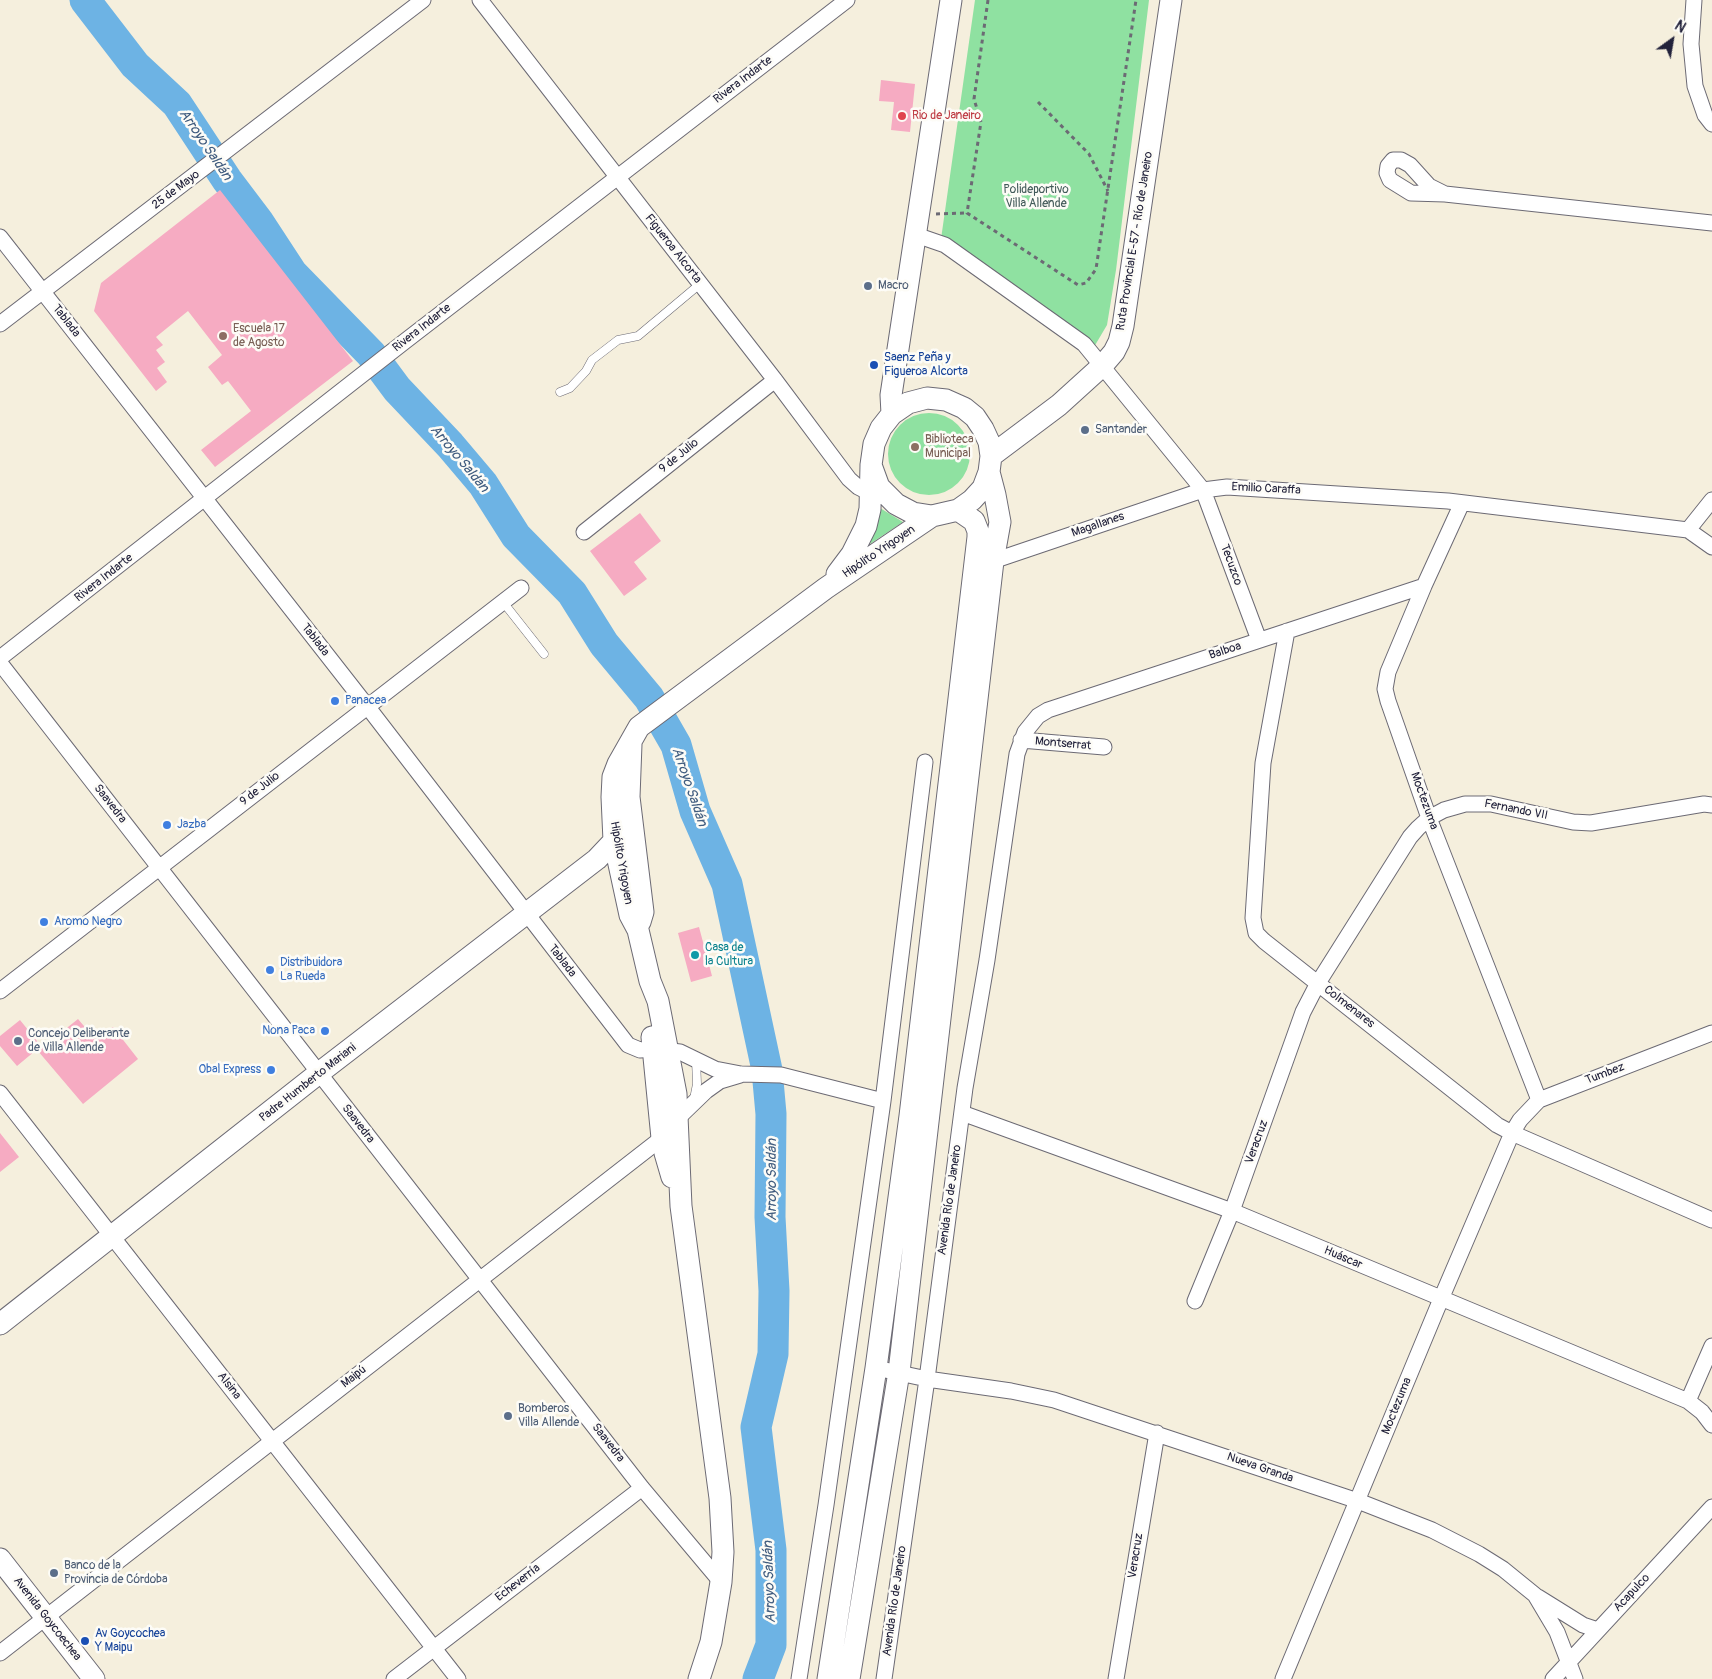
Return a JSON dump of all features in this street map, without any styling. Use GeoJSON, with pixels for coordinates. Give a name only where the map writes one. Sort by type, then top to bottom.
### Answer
{"type":"FeatureCollection","features":[{"type":"Feature","properties":{"kind":"main road"},"geometry":{"type":"LineString","coordinates":[[892,414],[891,396],[952,0]]}},
{"type":"Feature","properties":{"kind":"main road","name":"Ruta Provincial E-57 - Río de Janeiro"},"geometry":{"type":"LineString","coordinates":[[990,464],[1102,366],[1114,352],[1119,342],[1123,326],[1171,0]]}},
{"type":"Feature","properties":{"kind":"main road"},"geometry":{"type":"LineString","coordinates":[[849,1679],[899,1372],[993,561],[1000,522],[990,464],[989,442],[975,417],[964,408],[946,400],[927,398],[908,403],[892,414],[881,428],[874,444],[871,465],[879,487],[896,504],[913,513],[932,516],[958,510],[972,500],[982,488],[990,464]]}},
{"type":"Feature","properties":{"kind":"main road","name":"Hipólito Yrigoyen"},"geometry":{"type":"LineString","coordinates":[[826,588],[852,554],[866,526],[870,509],[871,465]]}},
{"type":"Feature","properties":{"kind":"main road"},"geometry":{"type":"LineString","coordinates":[[828,1679],[876,1368],[910,1116],[978,538],[978,530],[974,522],[958,510]]}},
{"type":"Feature","properties":{"kind":"main road","name":"Hipólito Yrigoyen"},"geometry":{"type":"LineString","coordinates":[[661,1049],[646,1003],[650,981],[638,930],[630,915],[614,841],[613,777],[618,764],[634,733],[675,699],[826,588],[932,516]]}},
{"type":"Feature","properties":{"kind":"main road","name":"Hipólito Yrigoyen"},"geometry":{"type":"LineString","coordinates":[[634,733],[629,798],[643,912],[638,930]]}},
{"type":"Feature","properties":{"kind":"main road","name":"Padre Humberto Mariani"},"geometry":{"type":"LineString","coordinates":[[0,1324],[319,1073],[597,859],[614,841]]}},
{"type":"Feature","properties":{"kind":"main road"},"geometry":{"type":"LineString","coordinates":[[661,1049],[659,1098],[662,1138],[681,1206],[720,1498],[723,1552],[721,1582],[711,1642],[699,1679]]}},
{"type":"Feature","properties":{"kind":"main road"},"geometry":{"type":"LineString","coordinates":[[661,1049],[685,1111],[681,1206]]}},
{"type":"Feature","properties":{"kind":"main road"},"geometry":{"type":"LineString","coordinates":[[659,1098],[685,1111]]}},
{"type":"Feature","properties":{"kind":"main road","name":"Avenida Goycoechea"},"geometry":{"type":"LineString","coordinates":[[0,1559],[94,1679]]}},
{"type":"Feature","properties":{"kind":"street","name":"25 de Mayo"},"geometry":{"type":"LineString","coordinates":[[0,324],[423,0]]}},
{"type":"Feature","properties":{"kind":"street","name":"Figueroa Alcorta"},"geometry":{"type":"LineString","coordinates":[[480,0],[775,380],[849,479],[858,488],[896,504]]}},
{"type":"Feature","properties":{"kind":"street","name":"Rivera Indarte"},"geometry":{"type":"LineString","coordinates":[[0,658],[616,177],[847,0]]}},
{"type":"Feature","properties":{"kind":"street"},"geometry":{"type":"LineString","coordinates":[[1694,0],[1691,44],[1695,86],[1705,114],[1712,124]]}},
{"type":"Feature","properties":{"kind":"street"},"geometry":{"type":"LineString","coordinates":[[1445,194],[1712,223]]}},
{"type":"Feature","properties":{"kind":"street"},"geometry":{"type":"LineString","coordinates":[[916,235],[945,245],[1084,344],[1203,490]]}},
{"type":"Feature","properties":{"kind":"street","name":"Tablada"},"geometry":{"type":"LineString","coordinates":[[0,237],[367,706],[628,1045],[640,1050],[661,1049]]}},
{"type":"Feature","properties":{"kind":"street","name":"9 de Julio"},"geometry":{"type":"LineString","coordinates":[[584,532],[775,380]]}},
{"type":"Feature","properties":{"kind":"street","name":"Emilio Caraffa"},"geometry":{"type":"LineString","coordinates":[[1203,490],[1245,487],[1462,503],[1688,530],[1712,547]]}},
{"type":"Feature","properties":{"kind":"street","name":"Magallanes"},"geometry":{"type":"LineString","coordinates":[[993,561],[1203,490]]}},
{"type":"Feature","properties":{"kind":"street","name":"Tecuzco"},"geometry":{"type":"LineString","coordinates":[[1203,490],[1259,640]]}},
{"type":"Feature","properties":{"kind":"street"},"geometry":{"type":"LineString","coordinates":[[1688,530],[1712,500]]}},
{"type":"Feature","properties":{"kind":"street","name":"Moctezuma"},"geometry":{"type":"LineString","coordinates":[[1462,503],[1424,586],[1388,672],[1386,689],[1388,701],[1430,818],[1539,1100]]}},
{"type":"Feature","properties":{"kind":"street","name":"Balboa"},"geometry":{"type":"LineString","coordinates":[[1031,724],[1038,716],[1048,710],[1424,586]]}},
{"type":"Feature","properties":{"kind":"street","name":"9 de Julio"},"geometry":{"type":"LineString","coordinates":[[0,991],[521,588]]}},
{"type":"Feature","properties":{"kind":"street","name":"Colmenares"},"geometry":{"type":"LineString","coordinates":[[1287,631],[1263,764],[1253,924],[1256,933],[1484,1114],[1512,1133],[1712,1220]]}},
{"type":"Feature","properties":{"kind":"street","name":"Saavedra"},"geometry":{"type":"LineString","coordinates":[[0,663],[642,1488],[721,1582]]}},
{"type":"Feature","properties":{"kind":"street","name":"Avenida Río de Janeiro"},"geometry":{"type":"LineString","coordinates":[[884,1679],[927,1379],[962,1113],[987,960],[1017,754],[1021,740],[1031,724]]}},
{"type":"Feature","properties":{"kind":"street","name":"Montserrat"},"geometry":{"type":"LineString","coordinates":[[1021,740],[1104,747]]}},
{"type":"Feature","properties":{"kind":"street"},"geometry":{"type":"LineString","coordinates":[[799,1679],[826,1504],[883,1101],[925,762]]}},
{"type":"Feature","properties":{"kind":"street","name":"Fernando VII"},"geometry":{"type":"LineString","coordinates":[[1318,983],[1410,837],[1430,818],[1444,810],[1465,804],[1491,804],[1573,822],[1591,823],[1704,804],[1712,806]]}},
{"type":"Feature","properties":{"kind":"street","name":"Veracruz"},"geometry":{"type":"LineString","coordinates":[[1195,1301],[1232,1211],[1303,1012],[1318,983]]}},
{"type":"Feature","properties":{"kind":"street","name":"Tumbez"},"geometry":{"type":"LineString","coordinates":[[1512,1133],[1520,1120],[1539,1100],[1712,1033]]}},
{"type":"Feature","properties":{"kind":"street"},"geometry":{"type":"LineString","coordinates":[[661,1049],[680,1052],[715,1069],[741,1074],[781,1075],[883,1101]]}},
{"type":"Feature","properties":{"kind":"street","name":"Maipú"},"geometry":{"type":"LineString","coordinates":[[0,1653],[662,1138],[685,1111],[706,1091],[720,1081],[741,1074]]}},
{"type":"Feature","properties":{"kind":"street","name":"Alsina"},"geometry":{"type":"LineString","coordinates":[[0,1093],[458,1679]]}},
{"type":"Feature","properties":{"kind":"street","name":"Huáscar"},"geometry":{"type":"LineString","coordinates":[[962,1113],[1232,1211],[1688,1401],[1702,1412],[1712,1425]]}},
{"type":"Feature","properties":{"kind":"street","name":"Moctezuma"},"geometry":{"type":"LineString","coordinates":[[1284,1679],[1441,1299],[1512,1133]]}},
{"type":"Feature","properties":{"kind":"street"},"geometry":{"type":"LineString","coordinates":[[1688,1401],[1712,1346]]}},
{"type":"Feature","properties":{"kind":"street","name":"Nueva Granda"},"geometry":{"type":"LineString","coordinates":[[876,1368],[927,1379],[1011,1391],[1054,1400],[1358,1501],[1432,1530],[1479,1554],[1503,1569],[1535,1595],[1556,1632],[1575,1679]]}},
{"type":"Feature","properties":{"kind":"street","name":"Veracruz"},"geometry":{"type":"LineString","coordinates":[[1116,1679],[1156,1433]]}},
{"type":"Feature","properties":{"kind":"street","name":"Echeverría"},"geometry":{"type":"LineString","coordinates":[[394,1679],[642,1488]]}},
{"type":"Feature","properties":{"kind":"street","name":"Acapulco"},"geometry":{"type":"LineString","coordinates":[[1553,1679],[1712,1507]]}},
{"type":"Feature","properties":{"kind":"street"},"geometry":{"type":"LineString","coordinates":[[1535,1595],[1583,1625],[1598,1630]]}},
{"type":"Feature","properties":{"kind":"lane"},"geometry":{"type":"LineString","coordinates":[[560,392],[570,388],[586,372],[592,360],[618,340],[638,336],[700,284]]}},
{"type":"Feature","properties":{"kind":"lane"},"geometry":{"type":"LineString","coordinates":[[503,602],[544,654]]}},
{"type":"Feature","properties":{"kind":"lane"},"geometry":{"type":"LineString","coordinates":[[685,1111],[696,1094],[696,1059]]}},
{"type":"Feature","properties":{"kind":"path"},"geometry":{"type":"LineString","coordinates":[[968,213],[981,122],[974,99],[988,0]]}},
{"type":"Feature","properties":{"kind":"path"},"geometry":{"type":"LineString","coordinates":[[919,214],[968,213],[1078,285],[1086,283],[1096,269],[1136,0]]}},
{"type":"Feature","properties":{"kind":"path"},"geometry":{"type":"LineString","coordinates":[[1038,102],[1089,154],[1108,191]]}},
{"type":"Feature","properties":{"kind":"green space","name":"Polideportivo Villa Allende"},"geometry":{"type":"Polygon","coordinates":[[[975,0],[1149,0],[1116,270],[1107,325],[1094,347],[941,239],[975,0]]]}},
{"type":"Feature","properties":{"kind":"green space"},"geometry":{"type":"Polygon","coordinates":[[[921,413],[937,413],[952,420],[963,431],[970,446],[967,470],[958,483],[937,495],[921,495],[906,488],[895,477],[888,462],[888,446],[895,431],[906,420],[921,413]]]}},
{"type":"Feature","properties":{"kind":"green space"},"geometry":{"type":"Polygon","coordinates":[[[880,508],[903,522],[870,544],[880,508]]]}},
{"type":"Feature","properties":{"kind":"building","name":"Rio de Janeiro"},"geometry":{"type":"Polygon","coordinates":[[[881,80],[915,84],[910,132],[891,130],[894,102],[879,101],[881,80]]]}},
{"type":"Feature","properties":{"kind":"building","name":"Escuela 17 de Agosto"},"geometry":{"type":"Polygon","coordinates":[[[220,190],[353,361],[215,467],[201,450],[251,411],[228,381],[222,385],[208,367],[222,355],[188,311],[156,337],[163,345],[156,350],[165,362],[157,368],[167,382],[156,391],[94,311],[101,283],[220,190]]]}},
{"type":"Feature","properties":{"kind":"building"},"geometry":{"type":"Polygon","coordinates":[[[640,513],[661,541],[634,562],[647,579],[624,596],[590,551],[640,513]]]}},
{"type":"Feature","properties":{"kind":"building","name":"Casa de la Cultura"},"geometry":{"type":"Polygon","coordinates":[[[699,927],[712,976],[691,982],[678,933],[699,927]]]}},
{"type":"Feature","properties":{"kind":"building"},"geometry":{"type":"Polygon","coordinates":[[[78,1019],[95,1039],[113,1027],[138,1059],[83,1104],[38,1051],[78,1019]]]}},
{"type":"Feature","properties":{"kind":"building"},"geometry":{"type":"Polygon","coordinates":[[[20,1020],[41,1046],[17,1066],[0,1046],[0,1036],[20,1020]]]}},
{"type":"Feature","properties":{"kind":"building"},"geometry":{"type":"Polygon","coordinates":[[[0,1133],[19,1157],[0,1172],[0,1133]]]}},
{"type":"Feature","properties":{"kind":"waterway","name":"Arroyo Saldán"},"geometry":{"type":"LineString","coordinates":[[85,0],[135,65],[177,104],[292,273],[371,354],[397,389],[450,445],[483,484],[516,536],[572,593],[604,644],[649,698],[676,745],[695,811],[727,884],[767,1070],[771,1114],[770,1217],[774,1291],[773,1354],[756,1427],[771,1550],[771,1645],[758,1679]]}},
{"type":"Feature","properties":{"kind":"place","name":"Rio de Janeiro"},"geometry":{"type":"Point","coordinates":[902,116]}},
{"type":"Feature","properties":{"kind":"place","name":"Macro"},"geometry":{"type":"Point","coordinates":[868,286]}},
{"type":"Feature","properties":{"kind":"place","name":"Escuela 17 de Agosto"},"geometry":{"type":"Point","coordinates":[223,336]}},
{"type":"Feature","properties":{"kind":"place","name":"Saenz Peña y Figueroa Alcorta"},"geometry":{"type":"Point","coordinates":[874,365]}},
{"type":"Feature","properties":{"kind":"place","name":"Santander"},"geometry":{"type":"Point","coordinates":[1085,430]}},
{"type":"Feature","properties":{"kind":"place","name":"Biblioteca Municipal"},"geometry":{"type":"Point","coordinates":[915,447]}},
{"type":"Feature","properties":{"kind":"place","name":"Panacea"},"geometry":{"type":"Point","coordinates":[335,701]}},
{"type":"Feature","properties":{"kind":"place","name":"Jazba"},"geometry":{"type":"Point","coordinates":[167,825]}},
{"type":"Feature","properties":{"kind":"place","name":"Aromo Negro"},"geometry":{"type":"Point","coordinates":[44,922]}},
{"type":"Feature","properties":{"kind":"place","name":"Casa de la Cultura"},"geometry":{"type":"Point","coordinates":[695,955]}},
{"type":"Feature","properties":{"kind":"place","name":"Distribuidora La Rueda"},"geometry":{"type":"Point","coordinates":[270,970]}},
{"type":"Feature","properties":{"kind":"place","name":"Nona Paca"},"geometry":{"type":"Point","coordinates":[325,1031]}},
{"type":"Feature","properties":{"kind":"place","name":"Concejo Deliberante de Villa Allende"},"geometry":{"type":"Point","coordinates":[18,1041]}},
{"type":"Feature","properties":{"kind":"place","name":"Obal Express"},"geometry":{"type":"Point","coordinates":[271,1070]}},
{"type":"Feature","properties":{"kind":"place","name":"Bomberos Villa Allende"},"geometry":{"type":"Point","coordinates":[508,1416]}},
{"type":"Feature","properties":{"kind":"place","name":"Banco de la Provincia de Córdoba"},"geometry":{"type":"Point","coordinates":[54,1573]}},
{"type":"Feature","properties":{"kind":"place","name":"Av Goycochea Y Maipu"},"geometry":{"type":"Point","coordinates":[85,1641]}}]}
